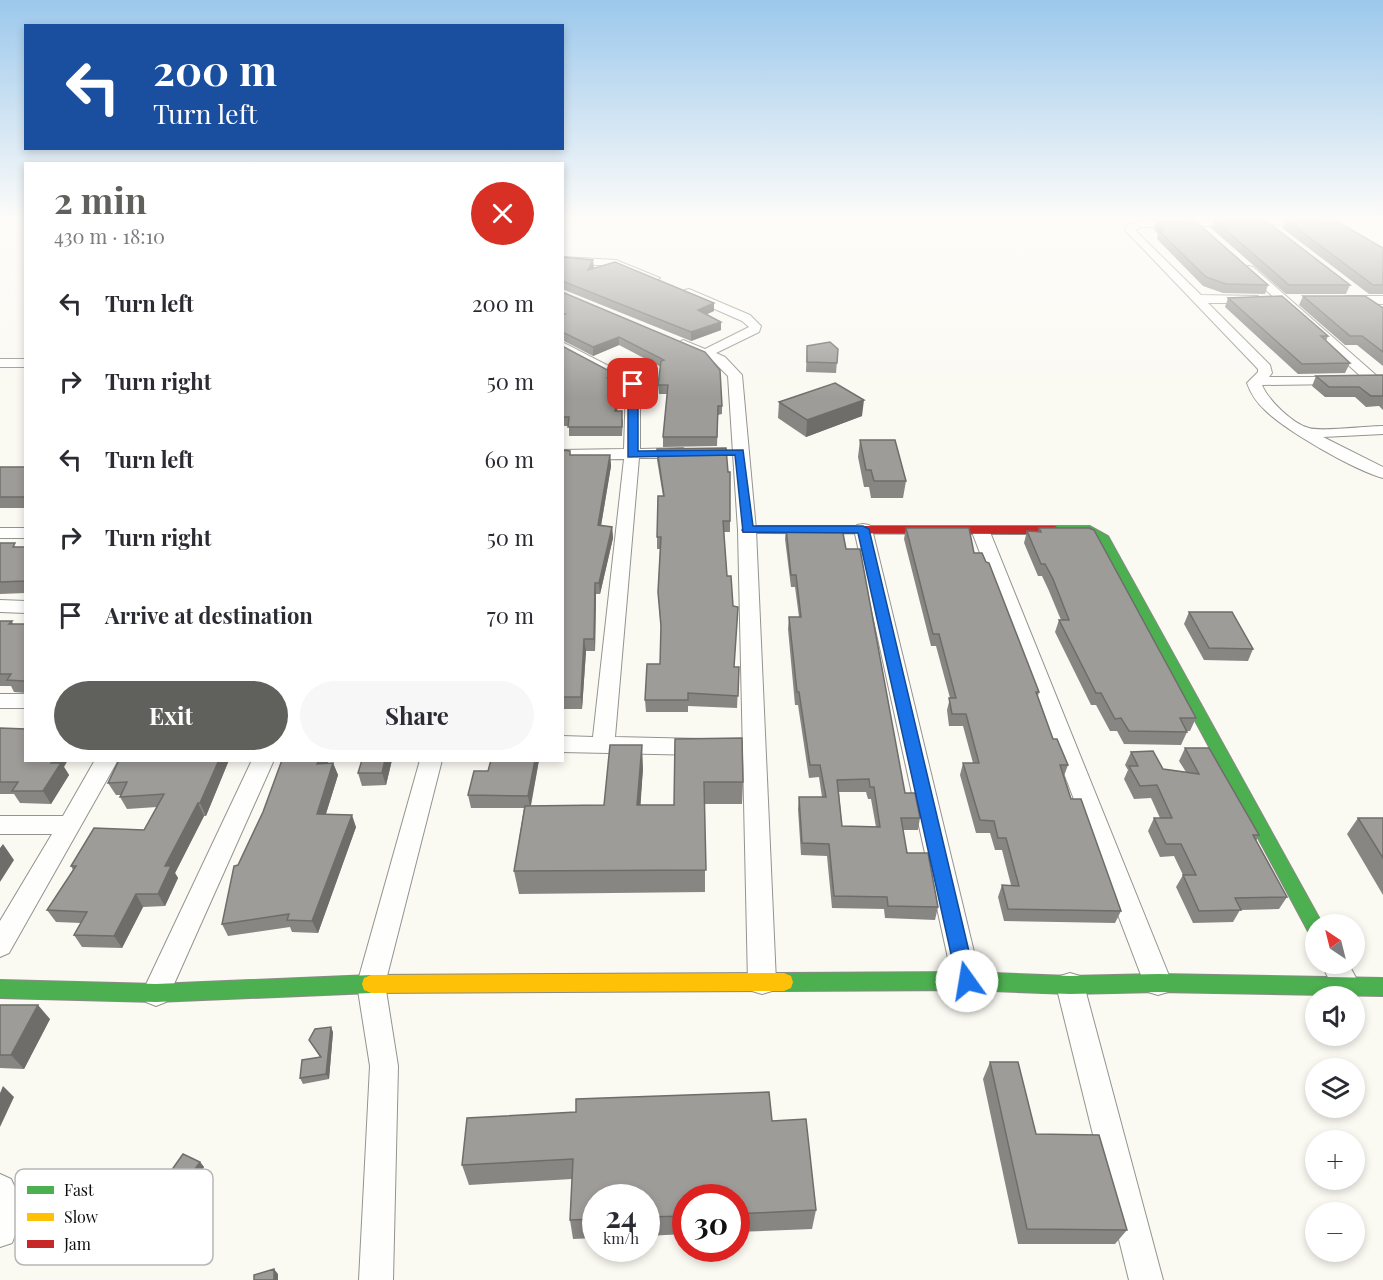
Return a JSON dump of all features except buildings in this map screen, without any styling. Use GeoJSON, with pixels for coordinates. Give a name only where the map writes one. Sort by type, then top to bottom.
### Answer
{"type":"FeatureCollection","features":[{"type":"Feature","properties":{"kind":"street"},"geometry":{"type":"LineString","coordinates":[[651,278],[736,314],[755,326],[705,353]]}},
{"type":"Feature","properties":{"kind":"street"},"geometry":{"type":"LineString","coordinates":[[1177,278],[1265,368],[1265,373],[1256,381],[1254,390],[1263,404],[1273,413],[1306,433],[1383,473]]}},
{"type":"Feature","properties":{"kind":"street"},"geometry":{"type":"LineString","coordinates":[[1258,278],[1377,379]]}},
{"type":"Feature","properties":{"kind":"street"},"geometry":{"type":"LineString","coordinates":[[1347,286],[1383,314]]}},
{"type":"Feature","properties":{"kind":"street"},"geometry":{"type":"LineString","coordinates":[[1198,299],[1307,300]]}},
{"type":"Feature","properties":{"kind":"street"},"geometry":{"type":"LineString","coordinates":[[1330,300],[1383,300]]}},
{"type":"Feature","properties":{"kind":"street"},"geometry":{"type":"LineString","coordinates":[[662,335],[724,363],[735,375],[734,452],[747,530],[762,982]]}},
{"type":"Feature","properties":{"kind":"street"},"geometry":{"type":"LineString","coordinates":[[564,347],[632,382],[632,454],[603,745]]}},
{"type":"Feature","properties":{"kind":"street"},"geometry":{"type":"LineString","coordinates":[[0,363],[24,363]]}},
{"type":"Feature","properties":{"kind":"street"},"geometry":{"type":"LineString","coordinates":[[1256,381],[1377,379]]}},
{"type":"Feature","properties":{"kind":"street"},"geometry":{"type":"LineString","coordinates":[[1306,433],[1383,430]]}},
{"type":"Feature","properties":{"kind":"street"},"geometry":{"type":"LineString","coordinates":[[564,454],[704,453]]}},
{"type":"Feature","properties":{"kind":"street"},"geometry":{"type":"LineString","coordinates":[[747,530],[863,529],[981,532],[1090,530],[1105,538],[1308,914]]}},
{"type":"Feature","properties":{"kind":"street"},"geometry":{"type":"LineString","coordinates":[[863,529],[967,981]]}},
{"type":"Feature","properties":{"kind":"street"},"geometry":{"type":"LineString","coordinates":[[981,532],[1158,983]]}},
{"type":"Feature","properties":{"kind":"street"},"geometry":{"type":"LineString","coordinates":[[0,533],[24,533]]}},
{"type":"Feature","properties":{"kind":"street"},"geometry":{"type":"LineString","coordinates":[[0,606],[24,607]]}},
{"type":"Feature","properties":{"kind":"street"},"geometry":{"type":"LineString","coordinates":[[0,701],[24,701]]}},
{"type":"Feature","properties":{"kind":"street"},"geometry":{"type":"LineString","coordinates":[[564,744],[755,747]]}},
{"type":"Feature","properties":{"kind":"street"},"geometry":{"type":"LineString","coordinates":[[0,945],[106,762]]}},
{"type":"Feature","properties":{"kind":"street"},"geometry":{"type":"LineString","coordinates":[[156,993],[262,762]]}},
{"type":"Feature","properties":{"kind":"street"},"geometry":{"type":"LineString","coordinates":[[376,1280],[384,1066],[371,984],[430,762]]}},
{"type":"Feature","properties":{"kind":"street"},"geometry":{"type":"LineString","coordinates":[[0,825],[68,825]]}},
{"type":"Feature","properties":{"kind":"street"},"geometry":{"type":"LineString","coordinates":[[0,990],[156,993],[371,984],[967,981],[1070,985],[1158,983],[1305,986]]}},
{"type":"Feature","properties":{"kind":"street"},"geometry":{"type":"LineString","coordinates":[[1070,985],[1146,1280]]}},
{"type":"Feature","properties":{"kind":"street"},"geometry":{"type":"LineString","coordinates":[[1365,987],[1383,987]]}},
{"type":"Feature","properties":{"kind":"street"},"geometry":{"type":"LineString","coordinates":[[0,1190],[9,1209],[0,1231]]}},
{"type":"Feature","properties":{"kind":"traffic: fast"},"geometry":{"type":"LineString","coordinates":[[1055,530],[1090,530],[1102,536],[1308,914]]}},
{"type":"Feature","properties":{"kind":"traffic: fast"},"geometry":{"type":"LineString","coordinates":[[784,982],[967,981],[1070,985],[1158,983],[1383,987]]}},
{"type":"Feature","properties":{"kind":"traffic: fast"},"geometry":{"type":"LineString","coordinates":[[0,989],[156,993],[371,984]]}},
{"type":"Feature","properties":{"kind":"traffic: slow"},"geometry":{"type":"LineString","coordinates":[[371,984],[784,982]]}},
{"type":"Feature","properties":{"kind":"traffic: jam"},"geometry":{"type":"LineString","coordinates":[[747,530],[1055,530]]}},
{"type":"Feature","properties":{"kind":"route"},"geometry":{"type":"LineString","coordinates":[[633,384],[632,454],[740,452],[747,530],[863,529],[967,981]]}}]}
